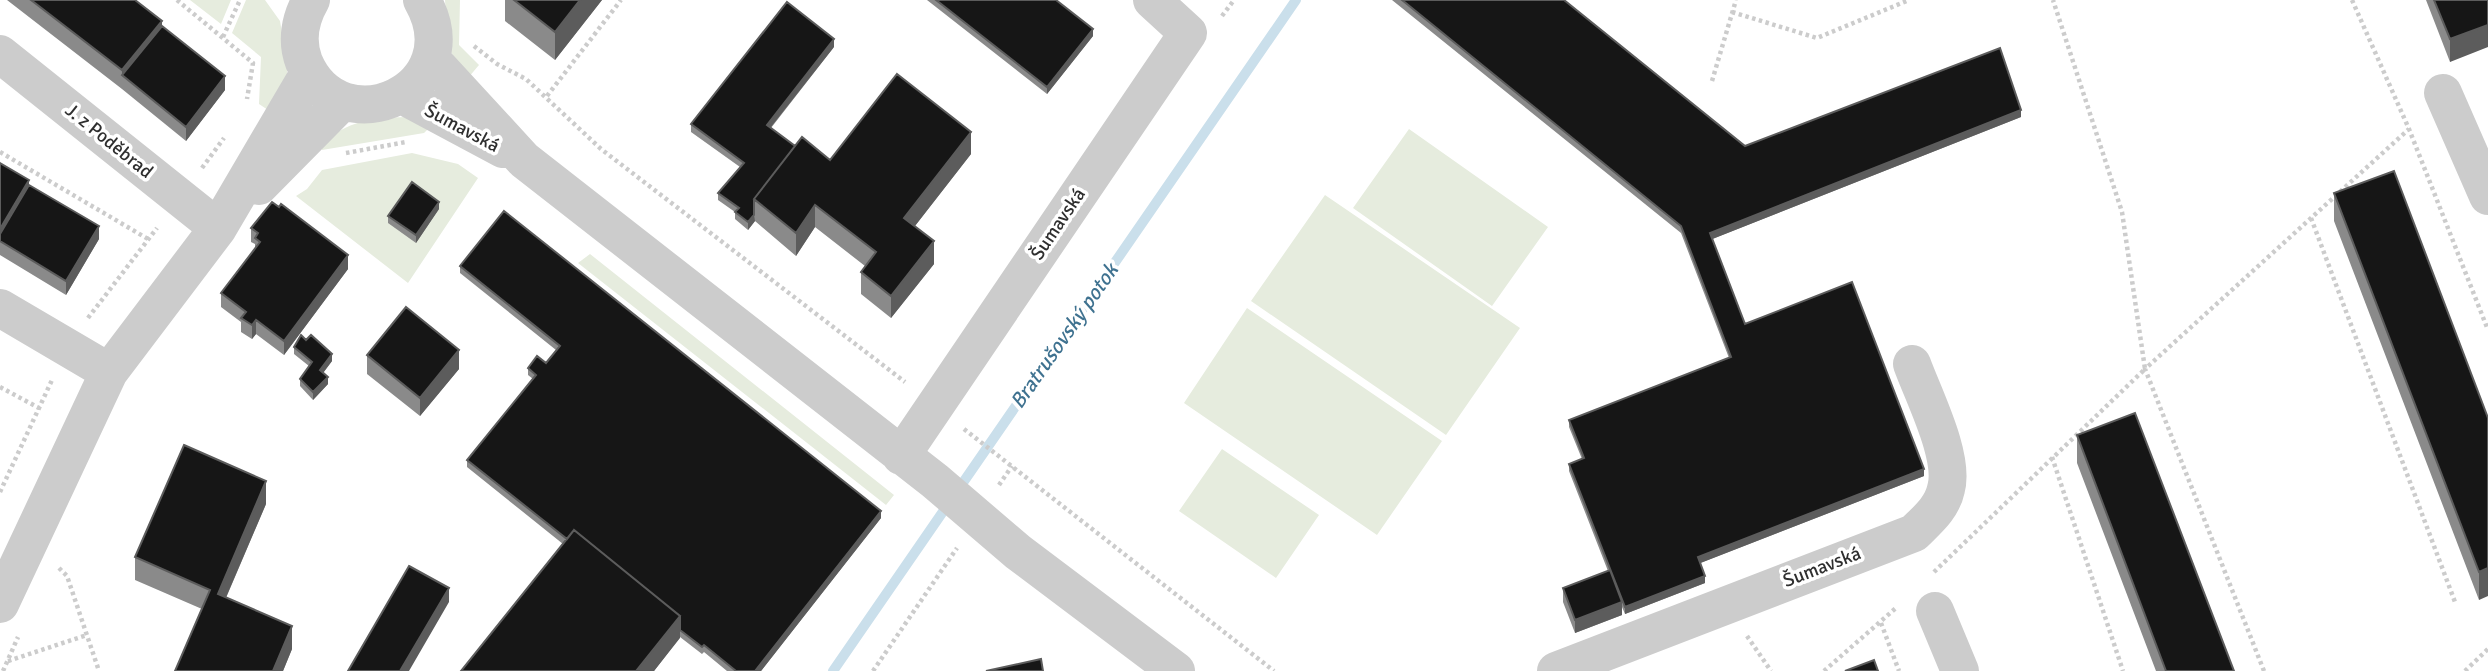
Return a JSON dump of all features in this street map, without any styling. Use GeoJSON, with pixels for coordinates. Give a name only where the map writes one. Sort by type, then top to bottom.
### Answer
{"type":"FeatureCollection","features":[{"type":"Feature","properties":{"kind":"street","name":"Šumavská"},"geometry":{"type":"LineString","coordinates":[[901,456],[1188,33],[1152,0]]}},
{"type":"Feature","properties":{"kind":"street"},"geometry":{"type":"LineString","coordinates":[[302,4],[299,32],[301,54],[309,73],[324,90],[343,101],[361,105],[382,103],[401,95],[425,74],[432,60],[433,23],[427,3]]}},
{"type":"Feature","properties":{"kind":"street","name":"J. z Poděbrad"},"geometry":{"type":"LineString","coordinates":[[0,54],[218,228]]}},
{"type":"Feature","properties":{"kind":"street","name":"Šumavská"},"geometry":{"type":"LineString","coordinates":[[432,60],[524,160],[935,481],[966,524],[1018,552],[1176,671]]}},
{"type":"Feature","properties":{"kind":"street"},"geometry":{"type":"LineString","coordinates":[[9,620],[25,551],[109,372],[218,228],[309,73]]}},
{"type":"Feature","properties":{"kind":"street"},"geometry":{"type":"LineString","coordinates":[[2443,93],[2478,145],[2488,196]]}},
{"type":"Feature","properties":{"kind":"street","name":"Šumavská"},"geometry":{"type":"LineString","coordinates":[[401,95],[524,160]]}},
{"type":"Feature","properties":{"kind":"street"},"geometry":{"type":"LineString","coordinates":[[218,228],[343,101]]}},
{"type":"Feature","properties":{"kind":"street"},"geometry":{"type":"LineString","coordinates":[[0,308],[109,372]]}},
{"type":"Feature","properties":{"kind":"street","name":"Šumavská"},"geometry":{"type":"LineString","coordinates":[[1556,671],[1914,533],[1935,513],[1946,490],[1948,465],[1912,364]]}},
{"type":"Feature","properties":{"kind":"street"},"geometry":{"type":"LineString","coordinates":[[1921,605],[1960,671]]}},
{"type":"Feature","properties":{"kind":"path"},"geometry":{"type":"LineString","coordinates":[[177,0],[253,63],[252,82],[244,108]]}},
{"type":"Feature","properties":{"kind":"path"},"geometry":{"type":"LineString","coordinates":[[223,37],[240,0]]}},
{"type":"Feature","properties":{"kind":"path"},"geometry":{"type":"LineString","coordinates":[[547,96],[621,0]]}},
{"type":"Feature","properties":{"kind":"path"},"geometry":{"type":"LineString","coordinates":[[1712,81],[1735,0]]}},
{"type":"Feature","properties":{"kind":"path"},"geometry":{"type":"LineString","coordinates":[[1732,12],[1817,38],[1909,0]]}},
{"type":"Feature","properties":{"kind":"path"},"geometry":{"type":"LineString","coordinates":[[2053,0],[2122,212],[2145,369],[2264,671]]}},
{"type":"Feature","properties":{"kind":"path"},"geometry":{"type":"LineString","coordinates":[[2352,0],[2409,129],[2488,330]]}},
{"type":"Feature","properties":{"kind":"path"},"geometry":{"type":"LineString","coordinates":[[466,38],[497,64],[526,79],[601,149],[935,406]]}},
{"type":"Feature","properties":{"kind":"path"},"geometry":{"type":"LineString","coordinates":[[0,492],[38,408],[93,309],[230,128]]}},
{"type":"Feature","properties":{"kind":"path"},"geometry":{"type":"LineString","coordinates":[[1934,573],[2145,369],[2409,129]]}},
{"type":"Feature","properties":{"kind":"path"},"geometry":{"type":"LineString","coordinates":[[333,155],[413,141]]}},
{"type":"Feature","properties":{"kind":"path"},"geometry":{"type":"LineString","coordinates":[[0,152],[148,239]]}},
{"type":"Feature","properties":{"kind":"path"},"geometry":{"type":"LineString","coordinates":[[2311,218],[2455,602]]}},
{"type":"Feature","properties":{"kind":"path"},"geometry":{"type":"LineString","coordinates":[[0,387],[38,408]]}},
{"type":"Feature","properties":{"kind":"path"},"geometry":{"type":"LineString","coordinates":[[968,431],[1274,671]]}},
{"type":"Feature","properties":{"kind":"path"},"geometry":{"type":"LineString","coordinates":[[2052,457],[2123,671]]}},
{"type":"Feature","properties":{"kind":"path"},"geometry":{"type":"LineString","coordinates":[[873,671],[966,524]]}},
{"type":"Feature","properties":{"kind":"path"},"geometry":{"type":"LineString","coordinates":[[25,551],[67,576],[99,671]]}},
{"type":"Feature","properties":{"kind":"path"},"geometry":{"type":"LineString","coordinates":[[1824,671],[1881,623],[1921,605]]}},
{"type":"Feature","properties":{"kind":"path"},"geometry":{"type":"LineString","coordinates":[[3,671],[8,661],[9,620]]}},
{"type":"Feature","properties":{"kind":"path"},"geometry":{"type":"LineString","coordinates":[[1881,623],[1899,671]]}},
{"type":"Feature","properties":{"kind":"path"},"geometry":{"type":"LineString","coordinates":[[8,661],[87,635]]}},
{"type":"Feature","properties":{"kind":"path"},"geometry":{"type":"LineString","coordinates":[[2465,671],[2488,649]]}},
{"type":"Feature","properties":{"kind":"shaded area"},"geometry":{"type":"Polygon","coordinates":[[[190,0],[231,0],[221,24],[190,0]]]}},
{"type":"Feature","properties":{"kind":"shaded area"},"geometry":{"type":"Polygon","coordinates":[[[246,0],[265,0],[280,21],[287,77],[271,112],[259,104],[261,57],[232,33],[246,0]]]}},
{"type":"Feature","properties":{"kind":"shaded area"},"geometry":{"type":"Polygon","coordinates":[[[445,0],[460,0],[459,45],[479,65],[468,78],[448,48],[445,0]]]}},
{"type":"Feature","properties":{"kind":"shaded area"},"geometry":{"type":"Polygon","coordinates":[[[406,117],[429,128],[424,133],[322,150],[321,144],[331,136],[360,122],[406,117]]]}},
{"type":"Feature","properties":{"kind":"shaded area"},"geometry":{"type":"Polygon","coordinates":[[[1409,129],[1548,227],[1492,306],[1353,208],[1409,129]]]}},
{"type":"Feature","properties":{"kind":"shaded area"},"geometry":{"type":"Polygon","coordinates":[[[412,153],[458,164],[478,178],[408,283],[296,196],[307,189],[322,170],[412,153]]]}},
{"type":"Feature","properties":{"kind":"shaded area"},"geometry":{"type":"Polygon","coordinates":[[[1325,195],[1520,328],[1446,435],[1251,301],[1325,195]]]}},
{"type":"Feature","properties":{"kind":"shaded area"},"geometry":{"type":"Polygon","coordinates":[[[590,254],[894,495],[886,505],[578,263],[590,254]]]}},
{"type":"Feature","properties":{"kind":"shaded area"},"geometry":{"type":"Polygon","coordinates":[[[1247,308],[1442,441],[1377,535],[1184,403],[1247,308]]]}},
{"type":"Feature","properties":{"kind":"shaded area"},"geometry":{"type":"Polygon","coordinates":[[[1222,449],[1319,515],[1276,578],[1179,511],[1222,449]]]}},
{"type":"Feature","properties":{"kind":"building"},"geometry":{"type":"Polygon","coordinates":[[[31,0],[135,0],[162,21],[122,70],[31,0]]]}},
{"type":"Feature","properties":{"kind":"building"},"geometry":{"type":"Polygon","coordinates":[[[514,0],[580,0],[555,32],[514,0]]]}},
{"type":"Feature","properties":{"kind":"building"},"geometry":{"type":"Polygon","coordinates":[[[936,0],[1056,0],[1093,29],[1047,87],[936,0]]]}},
{"type":"Feature","properties":{"kind":"building"},"geometry":{"type":"Polygon","coordinates":[[[1402,0],[1564,0],[1745,146],[2000,48],[2021,110],[1710,233],[1745,324],[1852,282],[1924,469],[1698,557],[1705,576],[1625,607],[1569,464],[1584,458],[1569,420],[1731,357],[1681,226],[1402,0]]]}},
{"type":"Feature","properties":{"kind":"building"},"geometry":{"type":"Polygon","coordinates":[[[2434,0],[2488,0],[2488,25],[2450,39],[2434,0]]]}},
{"type":"Feature","properties":{"kind":"building"},"geometry":{"type":"Polygon","coordinates":[[[787,2],[834,39],[767,125],[795,146],[754,199],[754,215],[748,222],[735,212],[739,208],[718,193],[744,163],[691,124],[787,2]]]}},
{"type":"Feature","properties":{"kind":"building"},"geometry":{"type":"Polygon","coordinates":[[[162,26],[225,76],[186,127],[122,75],[162,26]]]}},
{"type":"Feature","properties":{"kind":"building"},"geometry":{"type":"Polygon","coordinates":[[[897,74],[971,132],[904,218],[934,241],[891,296],[861,272],[876,252],[815,205],[796,233],[754,199],[802,137],[830,160],[897,74]]]}},
{"type":"Feature","properties":{"kind":"building"},"geometry":{"type":"Polygon","coordinates":[[[0,163],[29,180],[0,229],[0,163]]]}},
{"type":"Feature","properties":{"kind":"building"},"geometry":{"type":"Polygon","coordinates":[[[2394,171],[2488,418],[2488,568],[2479,572],[2334,193],[2394,171]]]}},
{"type":"Feature","properties":{"kind":"building"},"geometry":{"type":"Polygon","coordinates":[[[412,182],[439,202],[416,235],[388,216],[412,182]]]}},
{"type":"Feature","properties":{"kind":"building"},"geometry":{"type":"Polygon","coordinates":[[[29,185],[99,226],[66,281],[0,241],[0,234],[29,185]]]}},
{"type":"Feature","properties":{"kind":"building"},"geometry":{"type":"Polygon","coordinates":[[[272,202],[279,207],[281,204],[348,255],[284,341],[256,320],[252,325],[241,318],[246,312],[221,293],[260,242],[255,238],[258,233],[251,228],[272,202]]]}},
{"type":"Feature","properties":{"kind":"building"},"geometry":{"type":"Polygon","coordinates":[[[504,211],[881,511],[755,671],[736,671],[704,645],[702,647],[680,630],[680,616],[574,530],[567,539],[467,460],[536,375],[528,368],[537,356],[546,363],[560,346],[460,266],[504,211]]]}},
{"type":"Feature","properties":{"kind":"building"},"geometry":{"type":"Polygon","coordinates":[[[406,307],[459,350],[420,398],[367,355],[406,307]]]}},
{"type":"Feature","properties":{"kind":"building"},"geometry":{"type":"Polygon","coordinates":[[[301,335],[306,340],[311,335],[332,354],[320,370],[328,377],[313,392],[300,379],[312,362],[294,347],[301,335]]]}},
{"type":"Feature","properties":{"kind":"building"},"geometry":{"type":"Polygon","coordinates":[[[2135,413],[2234,671],[2166,671],[2077,435],[2135,413]]]}},
{"type":"Feature","properties":{"kind":"building"},"geometry":{"type":"Polygon","coordinates":[[[184,445],[266,481],[218,594],[292,626],[273,671],[175,671],[210,590],[135,557],[184,445]]]}},
{"type":"Feature","properties":{"kind":"building"},"geometry":{"type":"Polygon","coordinates":[[[574,530],[680,616],[636,671],[461,671],[574,530]]]}},
{"type":"Feature","properties":{"kind":"building"},"geometry":{"type":"Polygon","coordinates":[[[409,566],[449,588],[400,671],[348,671],[409,566]]]}},
{"type":"Feature","properties":{"kind":"building"},"geometry":{"type":"Polygon","coordinates":[[[1610,570],[1622,602],[1575,620],[1563,588],[1610,570]]]}},
{"type":"Feature","properties":{"kind":"building"},"geometry":{"type":"Polygon","coordinates":[[[1041,659],[1043,671],[986,671],[1041,659]]]}},
{"type":"Feature","properties":{"kind":"building"},"geometry":{"type":"Polygon","coordinates":[[[1874,660],[1878,671],[1845,671],[1874,660]]]}},
{"type":"Feature","properties":{"kind":"waterway","name":"Bratrušovský potok"},"geometry":{"type":"LineString","coordinates":[[833,671],[1296,0]]}}]}
